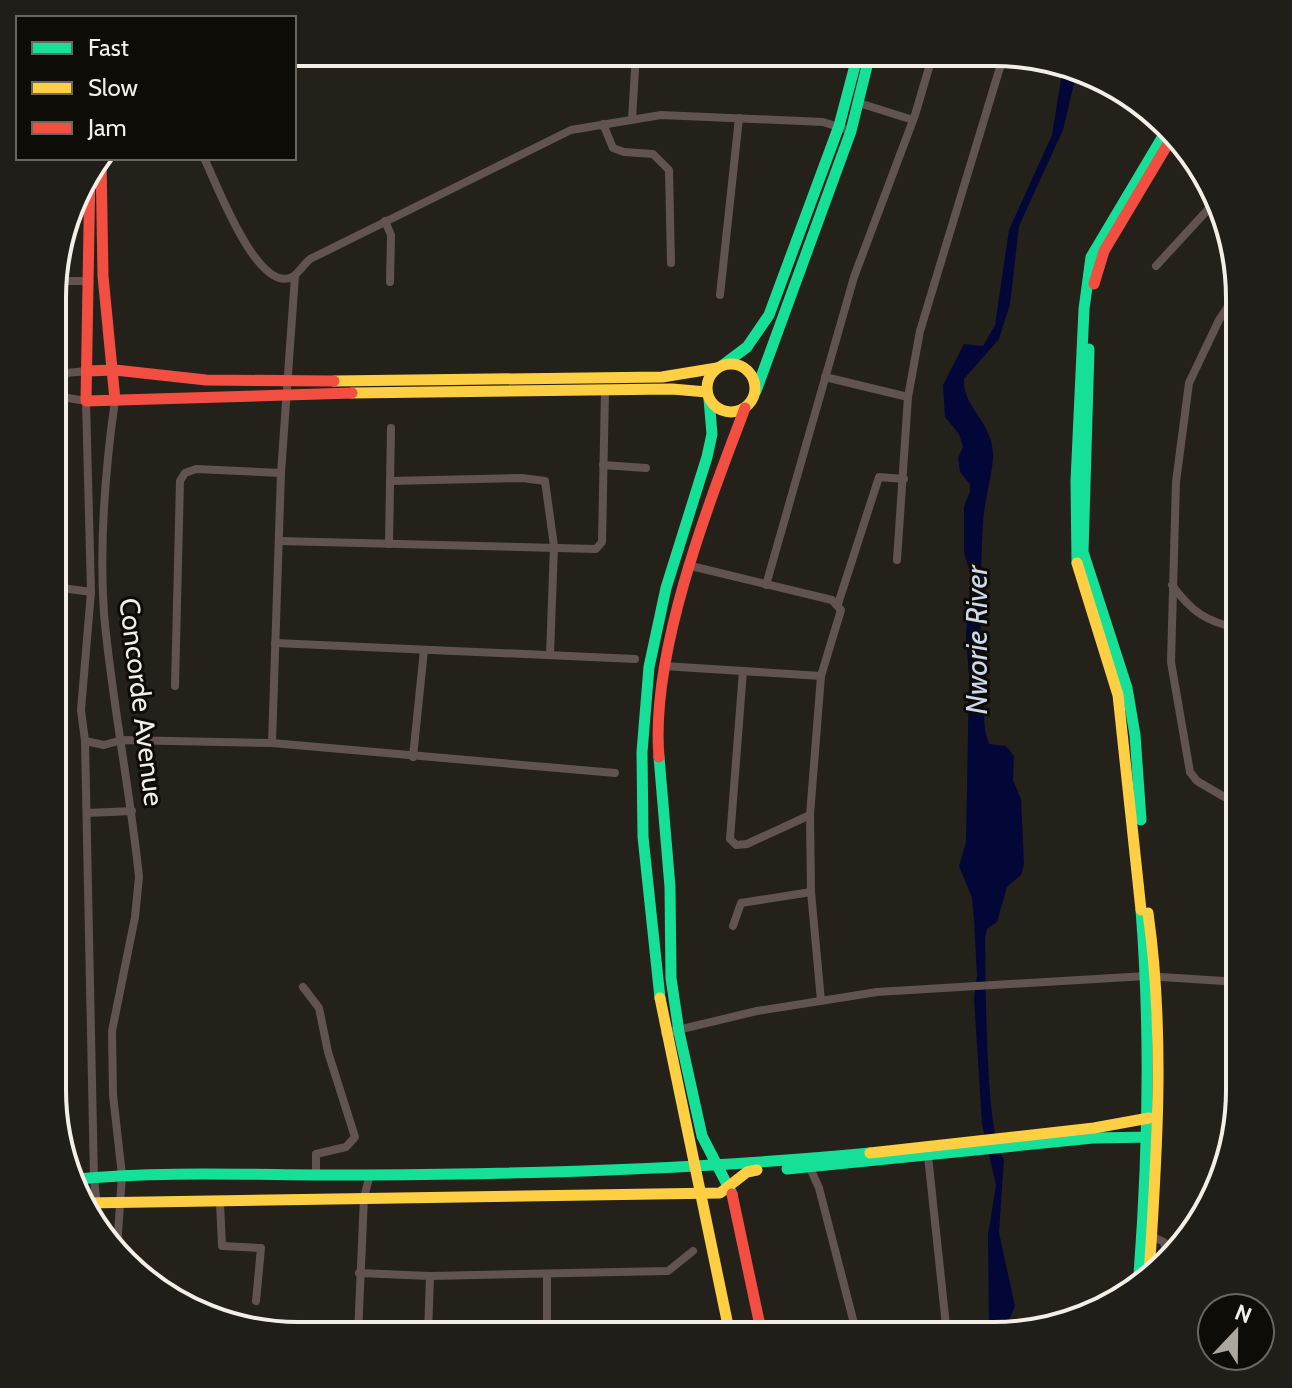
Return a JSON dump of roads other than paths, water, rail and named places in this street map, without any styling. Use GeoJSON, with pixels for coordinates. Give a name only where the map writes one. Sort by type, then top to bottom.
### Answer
{"type":"FeatureCollection","features":[{"type":"Feature","properties":{"kind":"street"},"geometry":{"type":"LineString","coordinates":[[632,119],[635,66]]}},
{"type":"Feature","properties":{"kind":"street"},"geometry":{"type":"LineString","coordinates":[[759,1322],[730,1187],[702,1136],[679,1032],[671,978],[670,887],[658,748],[664,666],[691,566],[745,408],[756,391],[794,294],[845,129],[856,66]]}},
{"type":"Feature","properties":{"kind":"street"},"geometry":{"type":"LineString","coordinates":[[727,1322],[665,1033],[644,890],[641,762],[645,709],[659,621],[712,434],[708,379],[720,366],[747,347],[769,315],[845,129],[859,103],[867,66]]}},
{"type":"Feature","properties":{"kind":"street"},"geometry":{"type":"LineString","coordinates":[[766,585],[858,264],[913,120],[929,66]]}},
{"type":"Feature","properties":{"kind":"street"},"geometry":{"type":"LineString","coordinates":[[897,560],[908,397],[920,331],[1000,66]]}},
{"type":"Feature","properties":{"kind":"street"},"geometry":{"type":"LineString","coordinates":[[859,103],[913,120]]}},
{"type":"Feature","properties":{"kind":"street"},"geometry":{"type":"LineString","coordinates":[[272,743],[281,473],[295,276],[310,259],[571,130],[661,115],[823,122],[845,129]]}},
{"type":"Feature","properties":{"kind":"street"},"geometry":{"type":"LineString","coordinates":[[720,295],[739,118]]}},
{"type":"Feature","properties":{"kind":"street"},"geometry":{"type":"LineString","coordinates":[[603,124],[613,148],[629,153],[653,154],[669,170],[671,263]]}},
{"type":"Feature","properties":{"kind":"street"},"geometry":{"type":"LineString","coordinates":[[1151,976],[1125,732],[1113,674],[1079,572],[1075,550],[1076,481],[1090,264],[1162,138]]}},
{"type":"Feature","properties":{"kind":"street"},"geometry":{"type":"LineString","coordinates":[[1148,1262],[1149,925],[1131,707],[1083,552],[1084,456],[1091,316],[1098,263],[1167,145]]}},
{"type":"Feature","properties":{"kind":"street"},"geometry":{"type":"LineString","coordinates":[[205,160],[255,258],[275,278],[295,276]]}},
{"type":"Feature","properties":{"kind":"street","name":"Concorde Avenue"},"geometry":{"type":"LineString","coordinates":[[101,175],[103,276],[115,370],[115,400],[105,474],[102,556],[105,616],[132,811],[138,893],[112,1031],[111,1061],[122,1175],[118,1236]]}},
{"type":"Feature","properties":{"kind":"street","name":"Concorde Avenue"},"geometry":{"type":"LineString","coordinates":[[90,197],[86,401],[91,592],[81,710],[87,813],[92,1196]]}},
{"type":"Feature","properties":{"kind":"street"},"geometry":{"type":"LineString","coordinates":[[1156,266],[1208,209]]}},
{"type":"Feature","properties":{"kind":"street"},"geometry":{"type":"LineString","coordinates":[[385,221],[391,235],[390,282]]}},
{"type":"Feature","properties":{"kind":"street"},"geometry":{"type":"LineString","coordinates":[[67,281],[89,281]]}},
{"type":"Feature","properties":{"kind":"street"},"geometry":{"type":"LineString","coordinates":[[1226,310],[1189,383],[1172,520],[1171,585],[1171,662],[1190,772],[1197,781],[1226,801]]}},
{"type":"Feature","properties":{"kind":"street"},"geometry":{"type":"LineString","coordinates":[[66,398],[115,400],[288,387],[662,377],[720,366],[744,367],[753,377],[756,391]]}},
{"type":"Feature","properties":{"kind":"street"},"geometry":{"type":"LineString","coordinates":[[66,373],[115,370],[288,387],[605,390],[708,396],[725,412],[745,408]]}},
{"type":"Feature","properties":{"kind":"street"},"geometry":{"type":"LineString","coordinates":[[825,377],[908,397]]}},
{"type":"Feature","properties":{"kind":"street"},"geometry":{"type":"LineString","coordinates":[[279,541],[596,549],[602,542],[605,390]]}},
{"type":"Feature","properties":{"kind":"street"},"geometry":{"type":"LineString","coordinates":[[389,544],[391,428]]}},
{"type":"Feature","properties":{"kind":"street"},"geometry":{"type":"LineString","coordinates":[[603,465],[646,468]]}},
{"type":"Feature","properties":{"kind":"street"},"geometry":{"type":"LineString","coordinates":[[175,686],[180,481],[185,473],[196,469],[281,473]]}},
{"type":"Feature","properties":{"kind":"street"},"geometry":{"type":"LineString","coordinates":[[821,1001],[811,892],[810,815],[821,676],[839,619],[838,604],[879,477],[904,479]]}},
{"type":"Feature","properties":{"kind":"street"},"geometry":{"type":"LineString","coordinates":[[390,481],[542,478],[554,546],[550,655]]}},
{"type":"Feature","properties":{"kind":"street"},"geometry":{"type":"LineString","coordinates":[[691,566],[838,604]]}},
{"type":"Feature","properties":{"kind":"street"},"geometry":{"type":"LineString","coordinates":[[1171,585],[1195,613],[1210,622],[1226,625]]}},
{"type":"Feature","properties":{"kind":"street"},"geometry":{"type":"LineString","coordinates":[[66,589],[91,592]]}},
{"type":"Feature","properties":{"kind":"street"},"geometry":{"type":"LineString","coordinates":[[275,643],[635,659]]}},
{"type":"Feature","properties":{"kind":"street"},"geometry":{"type":"LineString","coordinates":[[413,757],[424,650]]}},
{"type":"Feature","properties":{"kind":"street"},"geometry":{"type":"LineString","coordinates":[[664,666],[821,676]]}},
{"type":"Feature","properties":{"kind":"street"},"geometry":{"type":"LineString","coordinates":[[743,671],[730,839],[742,845],[810,815]]}},
{"type":"Feature","properties":{"kind":"street"},"geometry":{"type":"LineString","coordinates":[[85,741],[104,745],[122,740],[272,743],[615,773]]}},
{"type":"Feature","properties":{"kind":"street"},"geometry":{"type":"LineString","coordinates":[[87,813],[132,811]]}},
{"type":"Feature","properties":{"kind":"street"},"geometry":{"type":"LineString","coordinates":[[733,926],[741,903],[811,892]]}},
{"type":"Feature","properties":{"kind":"street"},"geometry":{"type":"LineString","coordinates":[[665,1033],[757,1011],[877,992],[1151,976],[1226,981]]}},
{"type":"Feature","properties":{"kind":"street"},"geometry":{"type":"LineString","coordinates":[[303,987],[319,1008],[328,1052],[355,1130],[351,1145],[316,1154],[316,1175]]}},
{"type":"Feature","properties":{"kind":"street"},"geometry":{"type":"LineString","coordinates":[[998,1144],[1150,1118]]}},
{"type":"Feature","properties":{"kind":"street"},"geometry":{"type":"LineString","coordinates":[[84,1179],[122,1175],[370,1175],[721,1167],[983,1144],[1150,1137]]}},
{"type":"Feature","properties":{"kind":"street"},"geometry":{"type":"LineString","coordinates":[[96,1204],[720,1193],[747,1172],[928,1156],[983,1144]]}},
{"type":"Feature","properties":{"kind":"street"},"geometry":{"type":"LineString","coordinates":[[928,1156],[946,1322]]}},
{"type":"Feature","properties":{"kind":"street"},"geometry":{"type":"LineString","coordinates":[[810,1168],[819,1188],[854,1322]]}},
{"type":"Feature","properties":{"kind":"street"},"geometry":{"type":"LineString","coordinates":[[358,1322],[364,1197],[370,1175]]}},
{"type":"Feature","properties":{"kind":"street"},"geometry":{"type":"LineString","coordinates":[[220,1203],[222,1246],[261,1248],[256,1301]]}},
{"type":"Feature","properties":{"kind":"street"},"geometry":{"type":"LineString","coordinates":[[1147,1235],[1164,1242],[1165,1246]]}},
{"type":"Feature","properties":{"kind":"street"},"geometry":{"type":"LineString","coordinates":[[1141,1269],[1147,1235]]}},
{"type":"Feature","properties":{"kind":"street"},"geometry":{"type":"LineString","coordinates":[[359,1273],[430,1276],[668,1271],[693,1251]]}},
{"type":"Feature","properties":{"kind":"street"},"geometry":{"type":"LineString","coordinates":[[547,1274],[547,1322]]}},
{"type":"Feature","properties":{"kind":"street"},"geometry":{"type":"LineString","coordinates":[[428,1322],[430,1276]]}},
{"type":"Feature","properties":{"kind":"water","name":"Nworie River"},"geometry":{"type":"Polygon","coordinates":[[[1062,76],[1075,80],[1063,130],[1019,226],[1010,304],[999,339],[964,379],[968,398],[989,434],[993,457],[984,515],[981,575],[985,731],[989,744],[1006,746],[1014,756],[1013,780],[1021,799],[1024,864],[1021,875],[1007,887],[997,922],[987,929],[985,938],[990,1090],[993,1122],[1004,1159],[999,1233],[1015,1306],[1008,1322],[989,1322],[988,1235],[996,1185],[982,1124],[974,998],[977,976],[972,898],[959,866],[966,842],[969,677],[966,636],[971,576],[964,552],[964,507],[970,484],[960,472],[958,458],[963,447],[959,434],[945,417],[943,385],[964,344],[983,346],[995,325],[1009,230],[1052,135],[1062,76]]]}}]}
